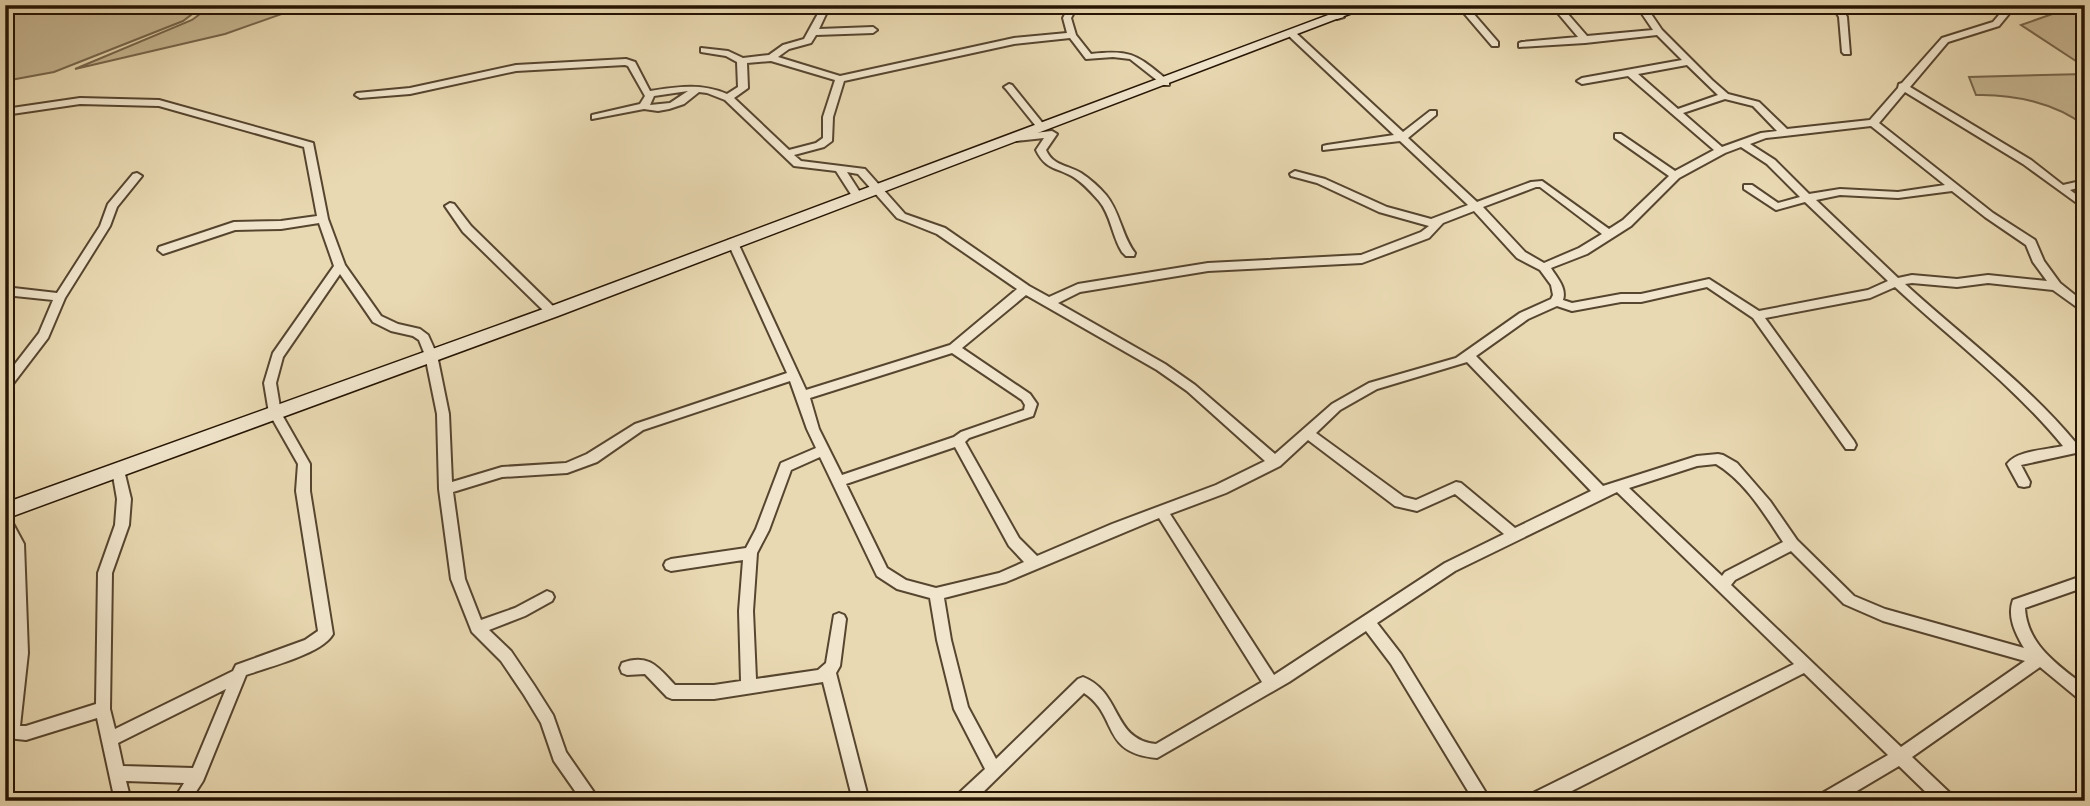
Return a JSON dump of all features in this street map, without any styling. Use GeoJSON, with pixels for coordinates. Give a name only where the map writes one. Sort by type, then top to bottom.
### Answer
{"type":"FeatureCollection","features":[{"type":"Feature","properties":{"kind":"main road"},"geometry":{"type":"LineString","coordinates":[[5,511],[552,312],[1166,83],[1367,5]]}},
{"type":"Feature","properties":{"kind":"street"},"geometry":{"type":"LineString","coordinates":[[1074,5],[1067,18],[1072,35],[1089,57],[1113,54],[1133,57],[1166,83]]}},
{"type":"Feature","properties":{"kind":"street"},"geometry":{"type":"LineString","coordinates":[[1327,5],[1340,17]]}},
{"type":"Feature","properties":{"kind":"street"},"geometry":{"type":"LineString","coordinates":[[1461,5],[1495,44]]}},
{"type":"Feature","properties":{"kind":"street"},"geometry":{"type":"LineString","coordinates":[[1555,5],[1586,40]]}},
{"type":"Feature","properties":{"kind":"street"},"geometry":{"type":"LineString","coordinates":[[1640,5],[1659,32],[1725,96],[1756,104],[1784,132]]}},
{"type":"Feature","properties":{"kind":"street"},"geometry":{"type":"LineString","coordinates":[[1836,5],[1843,17],[1847,52]]}},
{"type":"Feature","properties":{"kind":"street"},"geometry":{"type":"LineString","coordinates":[[1904,5],[1912,5]]}},
{"type":"Feature","properties":{"kind":"street"},"geometry":{"type":"LineString","coordinates":[[1873,123],[1902,86],[1945,40],[1996,24],[2009,9],[2007,5]]}},
{"type":"Feature","properties":{"kind":"street"},"geometry":{"type":"LineString","coordinates":[[771,58],[786,47],[808,41],[823,12]]}},
{"type":"Feature","properties":{"kind":"street"},"geometry":{"type":"LineString","coordinates":[[812,32],[873,30]]}},
{"type":"Feature","properties":{"kind":"street"},"geometry":{"type":"LineString","coordinates":[[1522,45],[1659,32]]}},
{"type":"Feature","properties":{"kind":"street"},"geometry":{"type":"LineString","coordinates":[[704,50],[728,54],[742,61],[771,58],[840,79],[1014,41],[1072,35]]}},
{"type":"Feature","properties":{"kind":"street"},"geometry":{"type":"LineString","coordinates":[[1293,35],[1403,136],[1521,254],[1544,267],[1556,284],[1559,295],[1556,302]]}},
{"type":"Feature","properties":{"kind":"street"},"geometry":{"type":"LineString","coordinates":[[728,98],[743,88],[742,61]]}},
{"type":"Feature","properties":{"kind":"street"},"geometry":{"type":"LineString","coordinates":[[360,94],[410,92],[516,68],[616,62],[632,64],[641,88],[650,95],[697,88],[728,98],[797,164],[861,171],[901,216],[941,231],[1047,303],[1181,381],[1275,461]]}},
{"type":"Feature","properties":{"kind":"street"},"geometry":{"type":"LineString","coordinates":[[1582,80],[1689,62]]}},
{"type":"Feature","properties":{"kind":"street"},"geometry":{"type":"LineString","coordinates":[[1630,72],[1721,151]]}},
{"type":"Feature","properties":{"kind":"street"},"geometry":{"type":"LineString","coordinates":[[786,154],[820,145],[828,139],[828,117],[840,79]]}},
{"type":"Feature","properties":{"kind":"street"},"geometry":{"type":"LineString","coordinates":[[1902,86],[2007,149],[2085,206]]}},
{"type":"Feature","properties":{"kind":"street"},"geometry":{"type":"LineString","coordinates":[[1009,87],[1042,128]]}},
{"type":"Feature","properties":{"kind":"street"},"geometry":{"type":"LineString","coordinates":[[595,117],[645,106],[655,108],[684,102],[697,88]]}},
{"type":"Feature","properties":{"kind":"street"},"geometry":{"type":"LineString","coordinates":[[645,106],[650,95]]}},
{"type":"Feature","properties":{"kind":"street"},"geometry":{"type":"LineString","coordinates":[[1675,113],[1725,96]]}},
{"type":"Feature","properties":{"kind":"street"},"geometry":{"type":"LineString","coordinates":[[5,112],[80,101],[159,103],[309,145],[323,219],[340,266],[377,319],[395,328],[416,332],[425,338],[431,355],[443,414],[446,489],[458,579],[477,628],[506,656],[529,690],[548,720],[559,756],[592,801]]}},
{"type":"Feature","properties":{"kind":"street"},"geometry":{"type":"LineString","coordinates":[[1326,148],[1403,136],[1433,113]]}},
{"type":"Feature","properties":{"kind":"street"},"geometry":{"type":"LineString","coordinates":[[1544,267],[1583,251],[1628,223],[1675,176],[1721,151],[1784,132],[1873,123],[1989,215],[2031,243],[2039,262],[2056,286],[2085,309]]}},
{"type":"Feature","properties":{"kind":"street"},"geometry":{"type":"LineString","coordinates":[[1016,138],[1052,134],[1041,150],[1044,159],[1052,166],[1078,175],[1104,200],[1123,246],[1130,253]]}},
{"type":"Feature","properties":{"kind":"street"},"geometry":{"type":"LineString","coordinates":[[1618,136],[1675,176]]}},
{"type":"Feature","properties":{"kind":"street"},"geometry":{"type":"LineString","coordinates":[[1742,143],[1771,162],[1807,198],[1848,232],[1896,282],[2080,448]]}},
{"type":"Feature","properties":{"kind":"street"},"geometry":{"type":"LineString","coordinates":[[839,168],[858,197]]}},
{"type":"Feature","properties":{"kind":"street"},"geometry":{"type":"LineString","coordinates":[[1295,174],[1321,181],[1383,210],[1438,223]]}},
{"type":"Feature","properties":{"kind":"street"},"geometry":{"type":"LineString","coordinates":[[5,386],[44,335],[60,297],[105,226],[112,206],[137,176]]}},
{"type":"Feature","properties":{"kind":"street"},"geometry":{"type":"LineString","coordinates":[[2063,188],[2085,183]]}},
{"type":"Feature","properties":{"kind":"street"},"geometry":{"type":"LineString","coordinates":[[1047,303],[1078,288],[1219,265],[1362,259],[1426,235],[1438,223],[1475,206],[1535,184],[1547,185],[1581,215],[1609,234]]}},
{"type":"Feature","properties":{"kind":"street"},"geometry":{"type":"LineString","coordinates":[[1748,187],[1776,207],[1840,192],[1898,195],[1956,187]]}},
{"type":"Feature","properties":{"kind":"street"},"geometry":{"type":"LineString","coordinates":[[450,206],[467,229],[552,312]]}},
{"type":"Feature","properties":{"kind":"street"},"geometry":{"type":"LineString","coordinates":[[163,250],[234,226],[281,225],[323,219]]}},
{"type":"Feature","properties":{"kind":"street"},"geometry":{"type":"LineString","coordinates":[[733,243],[803,396],[823,450],[882,572],[902,585],[936,594],[1001,578],[1222,489],[1275,461],[1336,407],[1373,386],[1469,356],[1524,316],[1556,302],[1572,307],[1620,298],[1641,298],[1709,283],[1757,315],[1850,445]]}},
{"type":"Feature","properties":{"kind":"street"},"geometry":{"type":"LineString","coordinates":[[110,738],[237,676],[248,665],[310,645],[326,634],[303,491],[304,464],[275,412],[270,383],[277,355],[340,266]]}},
{"type":"Feature","properties":{"kind":"street"},"geometry":{"type":"LineString","coordinates":[[1757,315],[1870,294],[1896,282],[1918,279],[1957,283],[1988,279],[2056,286]]}},
{"type":"Feature","properties":{"kind":"street"},"geometry":{"type":"LineString","coordinates":[[803,396],[954,348],[1025,289]]}},
{"type":"Feature","properties":{"kind":"street"},"geometry":{"type":"LineString","coordinates":[[5,291],[60,297]]}},
{"type":"Feature","properties":{"kind":"street"},"geometry":{"type":"LineString","coordinates":[[839,481],[958,441],[965,435],[1029,413],[1031,404],[1026,397],[954,348]]}},
{"type":"Feature","properties":{"kind":"street"},"geometry":{"type":"LineString","coordinates":[[1469,356],[1601,492]]}},
{"type":"Feature","properties":{"kind":"street"},"geometry":{"type":"LineString","coordinates":[[5,368],[19,369]]}},
{"type":"Feature","properties":{"kind":"street"},"geometry":{"type":"LineString","coordinates":[[446,489],[502,472],[567,468],[592,458],[639,427],[793,376]]}},
{"type":"Feature","properties":{"kind":"street"},"geometry":{"type":"LineString","coordinates":[[1307,433],[1400,502],[1417,506],[1457,487],[1513,534]]}},
{"type":"Feature","properties":{"kind":"street"},"geometry":{"type":"LineString","coordinates":[[958,441],[1014,542],[1034,564]]}},
{"type":"Feature","properties":{"kind":"street"},"geometry":{"type":"LineString","coordinates":[[2024,482],[2013,464],[2080,448]]}},
{"type":"Feature","properties":{"kind":"street"},"geometry":{"type":"LineString","coordinates":[[749,687],[746,611],[750,553],[762,530],[786,467],[823,450]]}},
{"type":"Feature","properties":{"kind":"street"},"geometry":{"type":"LineString","coordinates":[[963,801],[1083,684],[1094,688],[1127,743],[1140,752],[1157,751],[1272,684],[1450,568],[1513,534],[1618,485],[1697,461],[1718,459],[1732,467],[1748,484],[1792,544],[1849,600],[1883,615],[2039,659]]}},
{"type":"Feature","properties":{"kind":"street"},"geometry":{"type":"LineString","coordinates":[[118,470],[124,499],[122,525],[105,573],[103,709],[123,801]]}},
{"type":"Feature","properties":{"kind":"street"},"geometry":{"type":"LineString","coordinates":[[1618,485],[1946,801]]}},
{"type":"Feature","properties":{"kind":"street"},"geometry":{"type":"LineString","coordinates":[[1162,512],[1272,684]]}},
{"type":"Feature","properties":{"kind":"street"},"geometry":{"type":"LineString","coordinates":[[5,522],[18,544],[21,653],[12,733],[26,733],[103,709]]}},
{"type":"Feature","properties":{"kind":"street"},"geometry":{"type":"LineString","coordinates":[[1722,585],[1730,576],[1792,544]]}},
{"type":"Feature","properties":{"kind":"street"},"geometry":{"type":"LineString","coordinates":[[671,565],[750,553]]}},
{"type":"Feature","properties":{"kind":"street"},"geometry":{"type":"LineString","coordinates":[[2085,581],[2018,604],[2016,619],[2039,659],[2085,695]]}},
{"type":"Feature","properties":{"kind":"street"},"geometry":{"type":"LineString","coordinates":[[936,594],[943,640],[961,709],[994,771]]}},
{"type":"Feature","properties":{"kind":"street"},"geometry":{"type":"LineString","coordinates":[[477,628],[510,617],[547,597]]}},
{"type":"Feature","properties":{"kind":"street"},"geometry":{"type":"LineString","coordinates":[[627,668],[648,667],[672,692],[749,687],[821,676],[833,666],[839,618]]}},
{"type":"Feature","properties":{"kind":"street"},"geometry":{"type":"LineString","coordinates":[[1368,623],[1396,659],[1483,801]]}},
{"type":"Feature","properties":{"kind":"street"},"geometry":{"type":"LineString","coordinates":[[1825,801],[1899,757],[2039,659]]}},
{"type":"Feature","properties":{"kind":"street"},"geometry":{"type":"LineString","coordinates":[[1535,801],[1804,666]]}},
{"type":"Feature","properties":{"kind":"street"},"geometry":{"type":"LineString","coordinates":[[828,672],[861,801]]}},
{"type":"Feature","properties":{"kind":"street"},"geometry":{"type":"LineString","coordinates":[[181,801],[198,776],[237,676]]}},
{"type":"Feature","properties":{"kind":"street"},"geometry":{"type":"LineString","coordinates":[[118,773],[198,776]]}},
{"type":"Feature","properties":{"kind":"shaded area"},"geometry":{"type":"Polygon","coordinates":[[[5,5],[204,5],[183,21],[54,72],[5,81],[5,5]]]}},
{"type":"Feature","properties":{"kind":"shaded area"},"geometry":{"type":"Polygon","coordinates":[[[212,5],[307,5],[225,34],[75,69],[192,20],[212,5]]]}},
{"type":"Feature","properties":{"kind":"shaded area"},"geometry":{"type":"Polygon","coordinates":[[[2085,5],[2085,67],[2021,25],[2085,5]]]}},
{"type":"Feature","properties":{"kind":"shaded area"},"geometry":{"type":"Polygon","coordinates":[[[2085,74],[2085,126],[2061,111],[2034,101],[1976,95],[1969,77],[2085,74]]]}}]}
